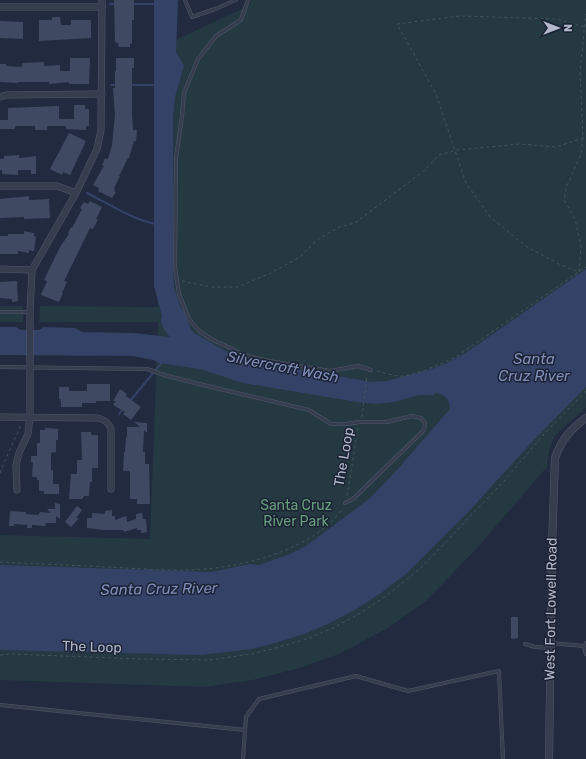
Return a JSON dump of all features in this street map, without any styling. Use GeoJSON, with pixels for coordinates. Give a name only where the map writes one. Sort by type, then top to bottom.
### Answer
{"type":"FeatureCollection","features":[{"type":"Feature","properties":{"kind":"street"},"geometry":{"type":"LineString","coordinates":[[22,0],[22,7]]}},
{"type":"Feature","properties":{"kind":"street"},"geometry":{"type":"LineString","coordinates":[[17,490],[16,465],[28,434],[27,417],[31,367],[30,312],[32,270],[76,193],[97,149],[101,130],[102,0]]}},
{"type":"Feature","properties":{"kind":"street"},"geometry":{"type":"LineString","coordinates":[[0,7],[102,7]]}},
{"type":"Feature","properties":{"kind":"street"},"geometry":{"type":"LineString","coordinates":[[0,97],[6,95],[102,94]]}},
{"type":"Feature","properties":{"kind":"street"},"geometry":{"type":"LineString","coordinates":[[0,186],[57,186],[76,193]]}},
{"type":"Feature","properties":{"kind":"street"},"geometry":{"type":"LineString","coordinates":[[0,269],[32,270]]}},
{"type":"Feature","properties":{"kind":"street"},"geometry":{"type":"LineString","coordinates":[[0,417],[98,418],[109,422],[111,437],[111,489]]}},
{"type":"Feature","properties":{"kind":"street","name":"West Fort Lowell Road"},"geometry":{"type":"LineString","coordinates":[[549,759],[552,540],[555,458],[564,438],[573,428],[586,418]]}},
{"type":"Feature","properties":{"kind":"lane"},"geometry":{"type":"LineString","coordinates":[[185,0],[192,17],[236,0]]}},
{"type":"Feature","properties":{"kind":"lane"},"geometry":{"type":"LineString","coordinates":[[248,0],[241,20],[216,36],[198,59],[184,93],[176,158],[175,267],[179,294],[189,319],[199,331],[211,339],[246,356],[330,371],[358,366],[371,370]]}},
{"type":"Feature","properties":{"kind":"lane"},"geometry":{"type":"LineString","coordinates":[[0,312],[30,312]]}},
{"type":"Feature","properties":{"kind":"lane"},"geometry":{"type":"LineString","coordinates":[[0,367],[147,369],[199,384],[309,410],[331,424],[387,422],[412,416],[421,418],[425,423],[424,430],[353,499],[345,503]]}},
{"type":"Feature","properties":{"kind":"lane"},"geometry":{"type":"LineString","coordinates":[[525,644],[535,647],[585,644],[586,654]]}},
{"type":"Feature","properties":{"kind":"lane"},"geometry":{"type":"LineString","coordinates":[[243,759],[246,717],[259,699],[356,676],[408,691],[499,671],[503,759]]}},
{"type":"Feature","properties":{"kind":"lane"},"geometry":{"type":"LineString","coordinates":[[0,705],[245,730]]}},
{"type":"Feature","properties":{"kind":"path"},"geometry":{"type":"LineString","coordinates":[[579,272],[582,246],[575,219],[564,200],[566,188],[581,154],[583,138],[580,71],[586,14]]}},
{"type":"Feature","properties":{"kind":"path"},"geometry":{"type":"LineString","coordinates":[[579,272],[559,264],[527,247],[490,217],[466,183],[436,94],[396,24],[460,16],[557,18],[584,27]]}},
{"type":"Feature","properties":{"kind":"path"},"geometry":{"type":"LineString","coordinates":[[177,281],[211,287],[237,287],[269,274],[300,258],[318,239],[340,227],[355,223],[425,170],[439,155],[455,151],[520,144],[556,147],[586,137]]}},
{"type":"Feature","properties":{"kind":"path"},"geometry":{"type":"LineString","coordinates":[[371,370],[405,376],[456,357],[586,267]]}},
{"type":"Feature","properties":{"kind":"path","name":"The Loop"},"geometry":{"type":"LineString","coordinates":[[0,562],[188,570],[224,567],[248,562],[278,553],[303,541],[338,515],[345,503],[356,435],[362,415],[367,375],[368,371],[371,370]]}},
{"type":"Feature","properties":{"kind":"path","name":"The Loop"},"geometry":{"type":"LineString","coordinates":[[0,655],[11,654],[141,660],[210,660],[251,654],[272,649],[333,628],[382,599],[420,569],[504,481],[545,433],[586,391]]}},
{"type":"Feature","properties":{"kind":"path"},"geometry":{"type":"LineString","coordinates":[[0,473],[27,417]]}},
{"type":"Feature","properties":{"kind":"green space","name":"Santa Cruz River Park"},"geometry":{"type":"Polygon","coordinates":[[[251,0],[586,0],[586,408],[555,436],[550,447],[547,467],[477,548],[426,601],[388,628],[339,654],[303,667],[253,680],[203,687],[0,680],[0,535],[150,539],[158,322],[39,322],[40,306],[158,307],[163,46],[248,6],[251,0]]]}},
{"type":"Feature","properties":{"kind":"green space"},"geometry":{"type":"Polygon","coordinates":[[[0,306],[23,306],[23,322],[0,322],[0,306]]]}},
{"type":"Feature","properties":{"kind":"water","name":"Santa Cruz River"},"geometry":{"type":"Polygon","coordinates":[[[154,0],[178,0],[176,52],[184,66],[175,97],[173,117],[173,269],[174,288],[181,308],[194,333],[229,353],[256,362],[372,382],[386,381],[432,369],[467,352],[586,269],[586,387],[531,443],[470,510],[407,573],[358,608],[328,624],[304,634],[252,649],[200,655],[0,650],[0,565],[211,572],[250,564],[259,565],[290,554],[306,546],[369,499],[397,470],[449,410],[448,400],[444,396],[434,393],[434,395],[419,395],[394,402],[377,404],[357,402],[243,383],[200,369],[159,363],[153,360],[133,356],[0,355],[0,327],[16,327],[21,330],[39,330],[44,327],[75,328],[82,332],[133,333],[170,337],[164,330],[161,322],[162,316],[154,286],[154,0]]]}},
{"type":"Feature","properties":{"kind":"building"},"geometry":{"type":"Polygon","coordinates":[[[114,0],[134,0],[132,44],[130,43],[130,47],[119,47],[118,43],[115,42],[114,0]]]}},
{"type":"Feature","properties":{"kind":"building"},"geometry":{"type":"Polygon","coordinates":[[[52,17],[60,17],[61,25],[71,25],[71,20],[91,20],[91,38],[39,41],[39,20],[52,20],[52,17]]]}},
{"type":"Feature","properties":{"kind":"building"},"geometry":{"type":"Polygon","coordinates":[[[0,21],[23,22],[23,39],[0,38],[0,21]]]}},
{"type":"Feature","properties":{"kind":"building"},"geometry":{"type":"Polygon","coordinates":[[[70,58],[90,58],[89,84],[69,84],[69,82],[49,84],[49,82],[0,82],[0,64],[22,67],[22,63],[44,62],[44,66],[60,65],[60,71],[70,71],[70,58]]]}},
{"type":"Feature","properties":{"kind":"building"},"geometry":{"type":"Polygon","coordinates":[[[116,58],[134,58],[134,68],[132,68],[132,115],[133,130],[137,130],[136,141],[134,141],[129,158],[119,176],[114,188],[114,191],[116,192],[112,198],[98,191],[99,188],[93,185],[104,166],[102,165],[105,158],[108,159],[112,145],[115,115],[113,88],[115,88],[116,58]]]}},
{"type":"Feature","properties":{"kind":"building"},"geometry":{"type":"Polygon","coordinates":[[[74,105],[85,105],[85,109],[89,109],[89,126],[86,126],[86,130],[66,129],[66,126],[47,126],[47,130],[35,130],[35,126],[15,126],[15,129],[0,129],[0,120],[8,120],[8,108],[59,106],[59,119],[74,119],[74,105]]]}},
{"type":"Feature","properties":{"kind":"building"},"geometry":{"type":"Polygon","coordinates":[[[69,133],[86,141],[70,175],[63,172],[62,175],[50,169],[69,133]]]}},
{"type":"Feature","properties":{"kind":"building"},"geometry":{"type":"Polygon","coordinates":[[[19,155],[19,158],[36,156],[36,174],[31,174],[31,170],[18,170],[18,175],[2,174],[2,170],[0,170],[0,159],[4,159],[4,156],[19,155]]]}},
{"type":"Feature","properties":{"kind":"building"},"geometry":{"type":"Polygon","coordinates":[[[29,196],[29,200],[49,199],[50,218],[0,218],[0,199],[29,196]]]}},
{"type":"Feature","properties":{"kind":"building"},"geometry":{"type":"Polygon","coordinates":[[[90,201],[102,207],[96,219],[98,220],[93,229],[90,228],[64,281],[67,282],[59,302],[41,295],[47,281],[44,280],[60,247],[69,234],[68,233],[71,227],[72,228],[82,209],[80,208],[84,202],[88,204],[90,201]]]}},
{"type":"Feature","properties":{"kind":"building"},"geometry":{"type":"Polygon","coordinates":[[[24,231],[34,233],[34,236],[36,237],[34,251],[29,250],[29,253],[18,251],[18,254],[0,254],[0,236],[8,236],[8,234],[24,234],[24,231]]]}},
{"type":"Feature","properties":{"kind":"building"},"geometry":{"type":"Polygon","coordinates":[[[17,281],[18,301],[12,302],[12,299],[0,298],[0,282],[17,281]]]}},
{"type":"Feature","properties":{"kind":"building"},"geometry":{"type":"Polygon","coordinates":[[[87,384],[110,384],[110,401],[82,403],[82,407],[61,407],[59,387],[69,387],[69,391],[87,391],[87,384]]]}},
{"type":"Feature","properties":{"kind":"building"},"geometry":{"type":"Polygon","coordinates":[[[120,389],[127,394],[126,396],[141,407],[131,420],[123,414],[125,412],[113,405],[116,401],[113,401],[120,389]]]}},
{"type":"Feature","properties":{"kind":"building"},"geometry":{"type":"Polygon","coordinates":[[[134,422],[147,423],[147,433],[144,430],[143,452],[145,452],[145,464],[149,464],[150,504],[137,504],[137,499],[130,499],[130,473],[129,471],[123,471],[127,427],[140,427],[134,422]]]}},
{"type":"Feature","properties":{"kind":"building"},"geometry":{"type":"Polygon","coordinates":[[[45,428],[58,429],[56,452],[51,453],[51,470],[53,470],[53,484],[59,484],[59,494],[44,494],[44,491],[39,491],[39,480],[37,480],[37,477],[32,477],[33,462],[31,462],[31,456],[37,456],[37,443],[40,443],[40,430],[45,430],[45,428]]]}},
{"type":"Feature","properties":{"kind":"building"},"geometry":{"type":"Polygon","coordinates":[[[81,432],[91,432],[91,435],[98,435],[98,468],[92,468],[92,482],[90,482],[89,496],[84,496],[82,499],[69,499],[71,474],[77,474],[77,460],[82,460],[81,432]]]}},
{"type":"Feature","properties":{"kind":"building"},"geometry":{"type":"Polygon","coordinates":[[[55,503],[60,504],[60,519],[56,516],[56,523],[46,523],[45,526],[32,525],[32,528],[27,528],[27,525],[14,524],[14,526],[9,526],[10,511],[26,512],[26,514],[38,515],[40,512],[51,513],[47,509],[55,509],[55,503]]]}},
{"type":"Feature","properties":{"kind":"building"},"geometry":{"type":"Polygon","coordinates":[[[77,506],[82,510],[76,518],[79,518],[71,527],[65,522],[77,506]]]}},
{"type":"Feature","properties":{"kind":"building"},"geometry":{"type":"Polygon","coordinates":[[[112,510],[112,516],[115,516],[115,520],[126,516],[127,522],[136,519],[136,514],[142,513],[143,519],[146,519],[147,532],[141,533],[141,530],[137,530],[137,528],[124,532],[123,530],[87,528],[87,518],[92,518],[92,513],[105,514],[105,511],[112,510]]]}},
{"type":"Feature","properties":{"kind":"building"},"geometry":{"type":"Polygon","coordinates":[[[511,617],[518,617],[518,638],[511,639],[511,617]]]}},
{"type":"Feature","properties":{"kind":"waterway"},"geometry":{"type":"LineString","coordinates":[[110,4],[116,4]]}},
{"type":"Feature","properties":{"kind":"waterway"},"geometry":{"type":"LineString","coordinates":[[133,4],[156,4]]}},
{"type":"Feature","properties":{"kind":"waterway"},"geometry":{"type":"LineString","coordinates":[[111,85],[118,85]]}},
{"type":"Feature","properties":{"kind":"waterway"},"geometry":{"type":"LineString","coordinates":[[130,85],[156,85]]}},
{"type":"Feature","properties":{"kind":"waterway"},"geometry":{"type":"LineString","coordinates":[[87,193],[120,211],[138,219],[156,224]]}},
{"type":"Feature","properties":{"kind":"waterway"},"geometry":{"type":"LineString","coordinates":[[130,401],[163,361]]}},
{"type":"Feature","properties":{"kind":"waterway"},"geometry":{"type":"LineString","coordinates":[[119,414],[123,409]]}},
{"type":"Feature","properties":{"kind":"water label","name":"Silvercroft Wash"},"geometry":{"type":"Point","coordinates":[283,367]}}]}
